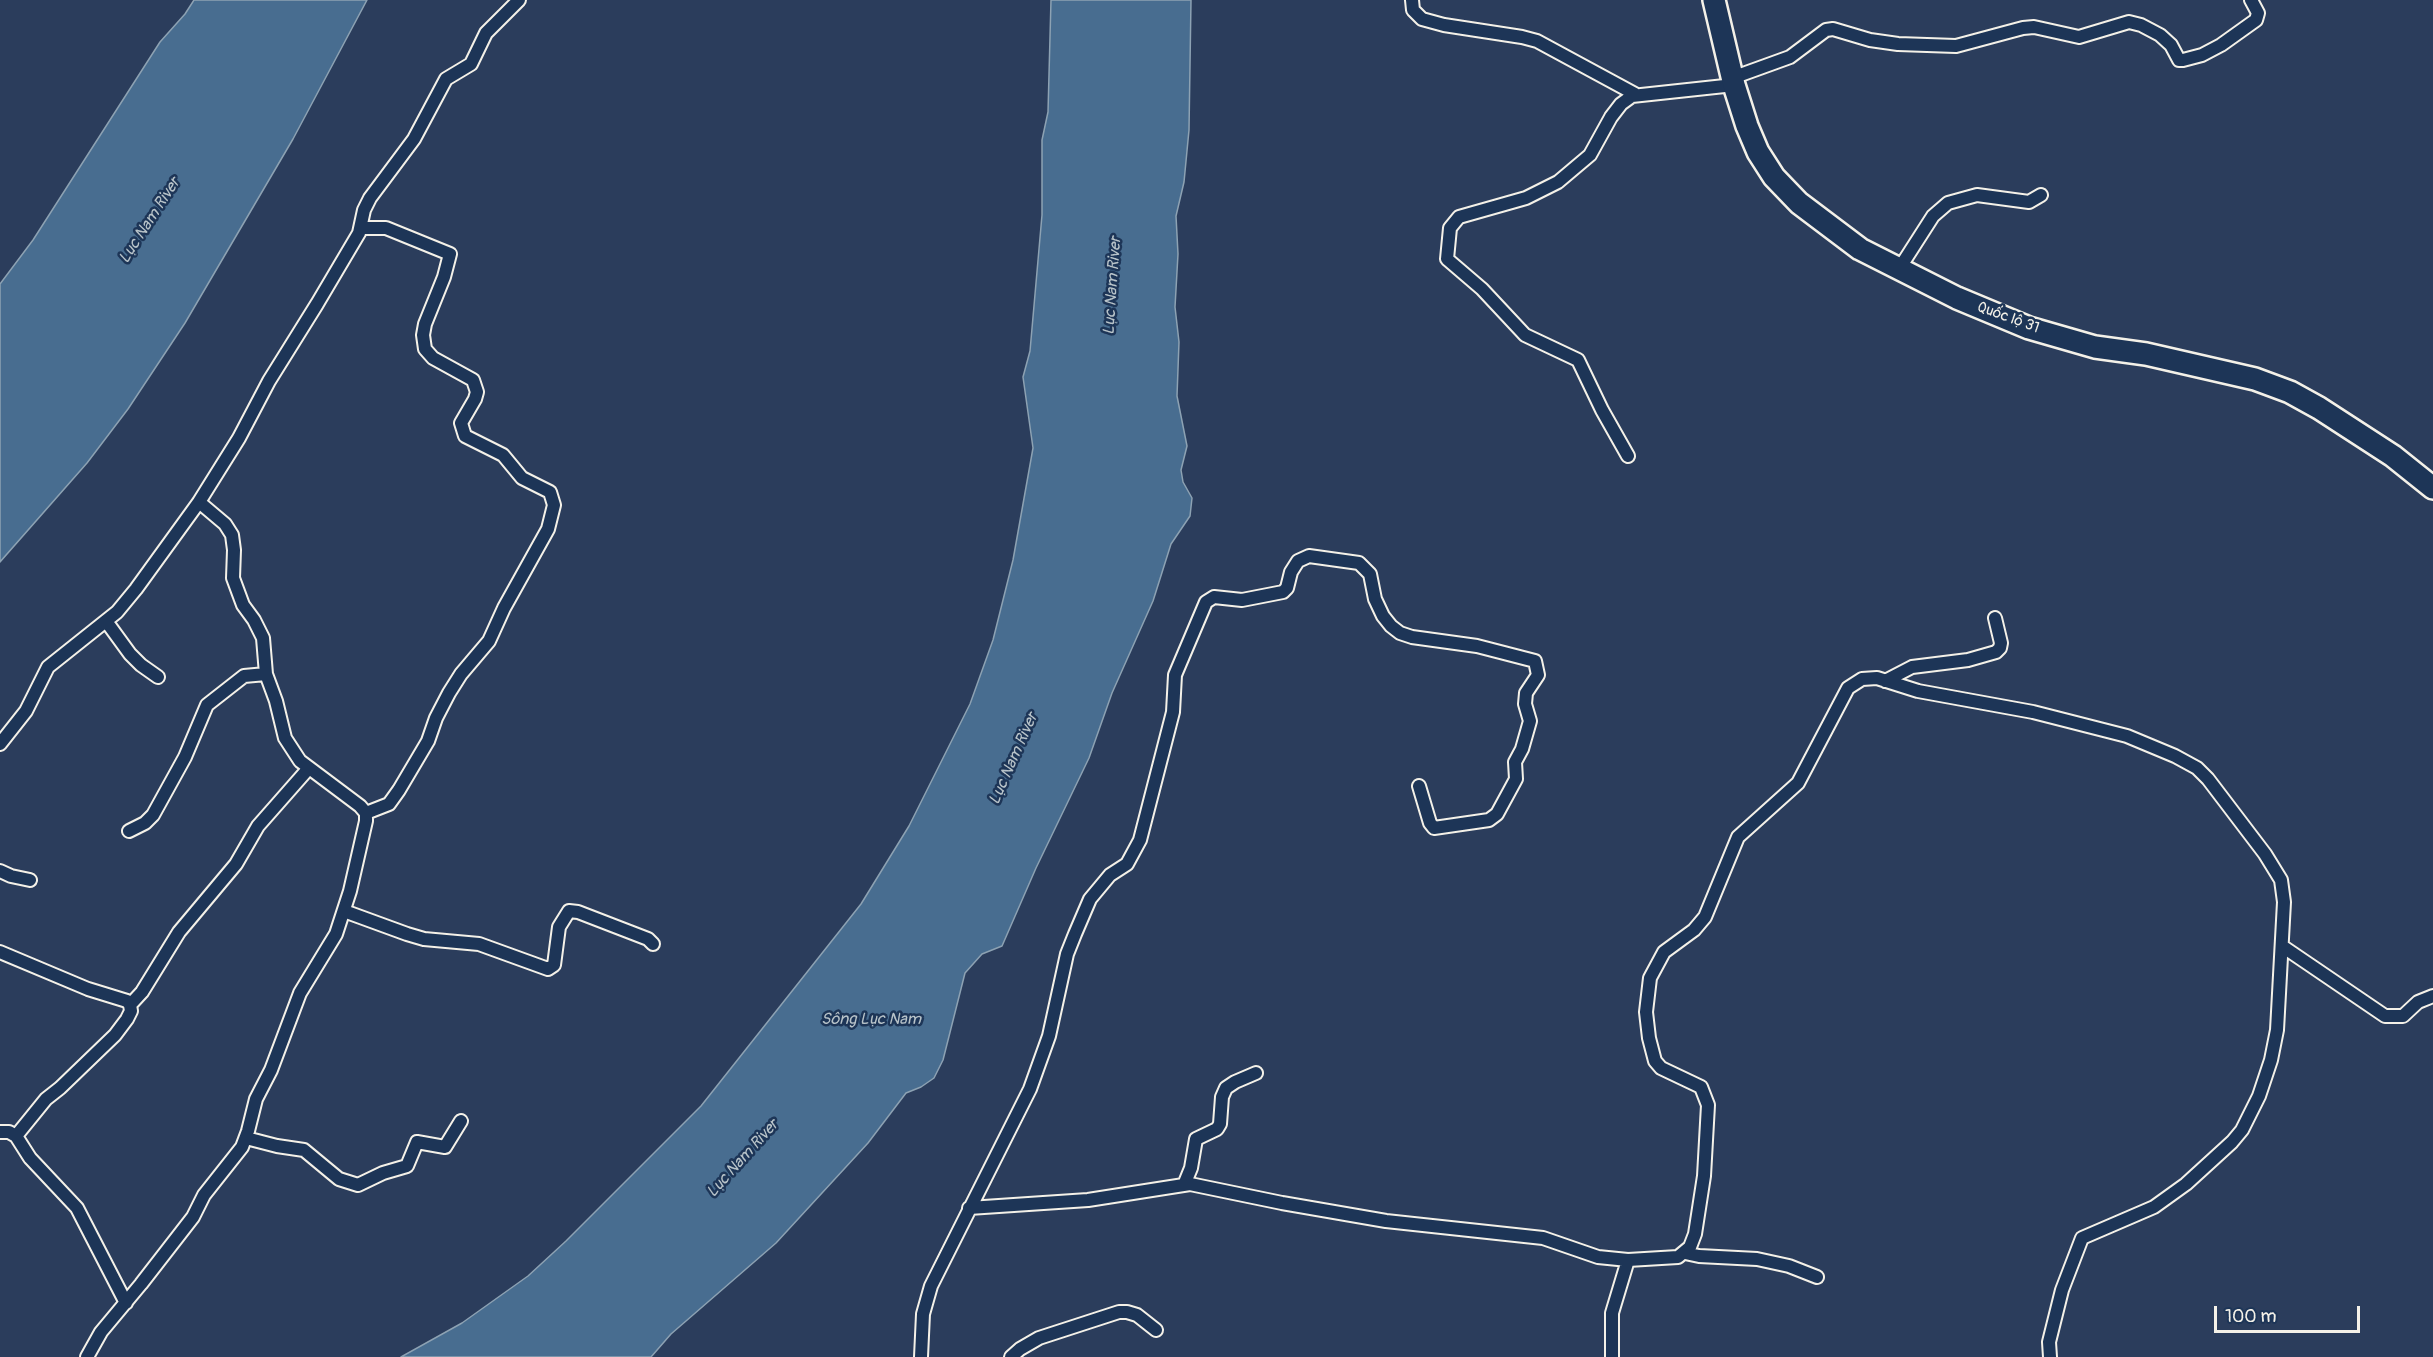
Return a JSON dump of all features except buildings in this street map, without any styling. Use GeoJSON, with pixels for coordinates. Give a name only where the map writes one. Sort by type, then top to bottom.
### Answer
{"type":"FeatureCollection","features":[{"type":"Feature","properties":{"kind":"highway","name":"Quốc lộ 31"},"geometry":{"type":"LineString","coordinates":[[1714,0],[1733,82],[1758,152],[1774,177],[1799,203],[1860,249],[1958,298],[2029,328],[2095,347],[2146,354],[2274,385],[2319,408],[2393,456],[2433,488]]}},
{"type":"Feature","properties":{"kind":"street"},"geometry":{"type":"LineString","coordinates":[[0,744],[26,711],[48,668],[117,612],[199,502],[239,438],[268,381],[317,304],[361,228],[364,210],[370,198],[414,139],[446,79],[471,64],[486,33],[519,0]]}},
{"type":"Feature","properties":{"kind":"street"},"geometry":{"type":"LineString","coordinates":[[1412,0],[1413,10],[1422,19],[1537,41],[1635,94]]}},
{"type":"Feature","properties":{"kind":"street"},"geometry":{"type":"LineString","coordinates":[[1628,456],[1578,360],[1525,335],[1482,289],[1447,259],[1450,228],[1459,217],[1537,194],[1558,182],[1590,155],[1611,117],[1621,104],[1635,94],[1698,90],[1733,82],[1790,57],[1826,30],[1833,29],[1870,40],[1945,47],[1964,45],[2017,29],[2034,27],[2079,38],[2129,22],[2160,34],[2172,45],[2179,60],[2183,60],[2202,55],[2221,45],[2256,20],[2258,13],[2251,0]]}},
{"type":"Feature","properties":{"kind":"street"},"geometry":{"type":"LineString","coordinates":[[1899,269],[1933,216],[1948,203],[1977,195],[2029,202],[2041,195]]}},
{"type":"Feature","properties":{"kind":"street"},"geometry":{"type":"LineString","coordinates":[[361,228],[386,228],[450,254],[444,277],[425,324],[423,335],[425,349],[433,358],[473,380],[477,392],[461,423],[465,436],[503,455],[522,478],[550,492],[554,505],[548,529],[504,608],[489,641],[461,674],[436,718],[428,741],[399,790],[389,804],[366,813]]}},
{"type":"Feature","properties":{"kind":"street"},"geometry":{"type":"LineString","coordinates":[[87,1357],[101,1332],[193,1217],[204,1195],[235,1157],[246,1138],[256,1099],[271,1070],[300,993],[336,933],[344,911],[366,821],[366,813],[360,806],[300,761],[285,738],[276,701],[266,674],[263,638],[243,604],[233,578],[232,535],[225,524],[199,502]]}},
{"type":"Feature","properties":{"kind":"street"},"geometry":{"type":"LineString","coordinates":[[921,1357],[920,1335],[928,1294],[1030,1089],[1049,1036],[1067,954],[1090,899],[1110,875],[1127,864],[1140,840],[1158,778],[1173,712],[1175,675],[1209,599],[1222,597],[1242,600],[1283,592],[1287,588],[1291,572],[1298,561],[1309,556],[1359,563],[1370,574],[1375,599],[1383,616],[1400,633],[1412,637],[1487,648],[1535,661],[1538,675],[1526,693],[1525,704],[1530,721],[1522,749],[1515,762],[1516,779],[1497,814],[1489,820],[1434,828],[1430,824],[1419,786]]}},
{"type":"Feature","properties":{"kind":"street"},"geometry":{"type":"LineString","coordinates":[[1885,681],[1912,667],[1968,660],[1996,652],[2001,643],[1995,618]]}},
{"type":"Feature","properties":{"kind":"street"},"geometry":{"type":"LineString","coordinates":[[106,621],[130,654],[158,677]]}},
{"type":"Feature","properties":{"kind":"street"},"geometry":{"type":"LineString","coordinates":[[129,831],[145,823],[153,815],[185,757],[207,705],[244,676],[266,674]]}},
{"type":"Feature","properties":{"kind":"street"},"geometry":{"type":"LineString","coordinates":[[1685,1253],[1695,1234],[1704,1176],[1708,1105],[1701,1087],[1661,1068],[1655,1061],[1646,1012],[1650,978],[1656,964],[1667,949],[1694,930],[1705,917],[1738,837],[1798,783],[1848,688],[1867,678],[1885,681],[1918,691],[2033,712],[2127,736],[2160,748],[2188,762],[2208,779],[2276,872],[2283,890],[2282,946],[2275,1046],[2259,1096],[2242,1130],[2216,1158],[2154,1207],[2082,1238],[2062,1290],[2049,1342],[2050,1357]]}},
{"type":"Feature","properties":{"kind":"street"},"geometry":{"type":"LineString","coordinates":[[130,1005],[142,992],[178,932],[236,864],[258,826],[309,768]]}},
{"type":"Feature","properties":{"kind":"street"},"geometry":{"type":"LineString","coordinates":[[0,872],[30,880]]}},
{"type":"Feature","properties":{"kind":"street"},"geometry":{"type":"LineString","coordinates":[[344,911],[395,931],[424,939],[479,944],[548,969],[555,965],[559,927],[569,911],[578,912],[648,939],[653,944]]}},
{"type":"Feature","properties":{"kind":"street"},"geometry":{"type":"LineString","coordinates":[[2282,946],[2385,1016],[2403,1016],[2418,1002],[2433,996]]}},
{"type":"Feature","properties":{"kind":"street"},"geometry":{"type":"LineString","coordinates":[[0,952],[88,989],[127,1001],[131,1011],[115,1035],[46,1099],[16,1136]]}},
{"type":"Feature","properties":{"kind":"street"},"geometry":{"type":"LineString","coordinates":[[1184,1185],[1191,1168],[1196,1139],[1217,1129],[1220,1124],[1222,1097],[1226,1089],[1234,1082],[1256,1073]]}},
{"type":"Feature","properties":{"kind":"street"},"geometry":{"type":"LineString","coordinates":[[246,1138],[304,1150],[339,1179],[358,1185],[383,1173],[407,1166],[417,1142],[445,1147],[461,1121]]}},
{"type":"Feature","properties":{"kind":"street"},"geometry":{"type":"LineString","coordinates":[[0,1132],[9,1132],[16,1136],[30,1158],[59,1187],[82,1216],[126,1303]]}},
{"type":"Feature","properties":{"kind":"street"},"geometry":{"type":"LineString","coordinates":[[969,1208],[1088,1200],[1184,1185],[1412,1225],[1543,1238],[1599,1257],[1628,1260],[1672,1258],[1685,1253],[1699,1256],[1757,1259],[1789,1266],[1817,1277]]}},
{"type":"Feature","properties":{"kind":"street"},"geometry":{"type":"LineString","coordinates":[[1612,1357],[1612,1313],[1628,1260]]}},
{"type":"Feature","properties":{"kind":"street"},"geometry":{"type":"LineString","coordinates":[[1011,1357],[1039,1338],[1119,1312],[1137,1315],[1156,1330]]}},
{"type":"Feature","properties":{"kind":"water","name":"Lục Nam River"},"geometry":{"type":"Polygon","coordinates":[[[194,0],[367,0],[293,139],[185,323],[128,409],[87,463],[0,562],[0,284],[33,240],[160,42],[185,14],[194,0]]]}},
{"type":"Feature","properties":{"kind":"water","name":"Sông Lục Nam"},"geometry":{"type":"Polygon","coordinates":[[[1051,0],[1191,0],[1189,130],[1184,182],[1176,216],[1178,254],[1175,307],[1179,342],[1177,396],[1187,446],[1181,470],[1183,482],[1192,498],[1190,516],[1171,544],[1153,601],[1112,693],[1089,758],[1036,868],[1002,946],[982,954],[965,973],[943,1060],[934,1078],[906,1093],[868,1143],[776,1243],[671,1334],[651,1357],[401,1357],[462,1323],[528,1276],[701,1106],[861,904],[909,826],[970,704],[993,640],[1013,560],[1033,448],[1023,377],[1030,351],[1042,215],[1042,140],[1048,112],[1051,0]]]}}]}
